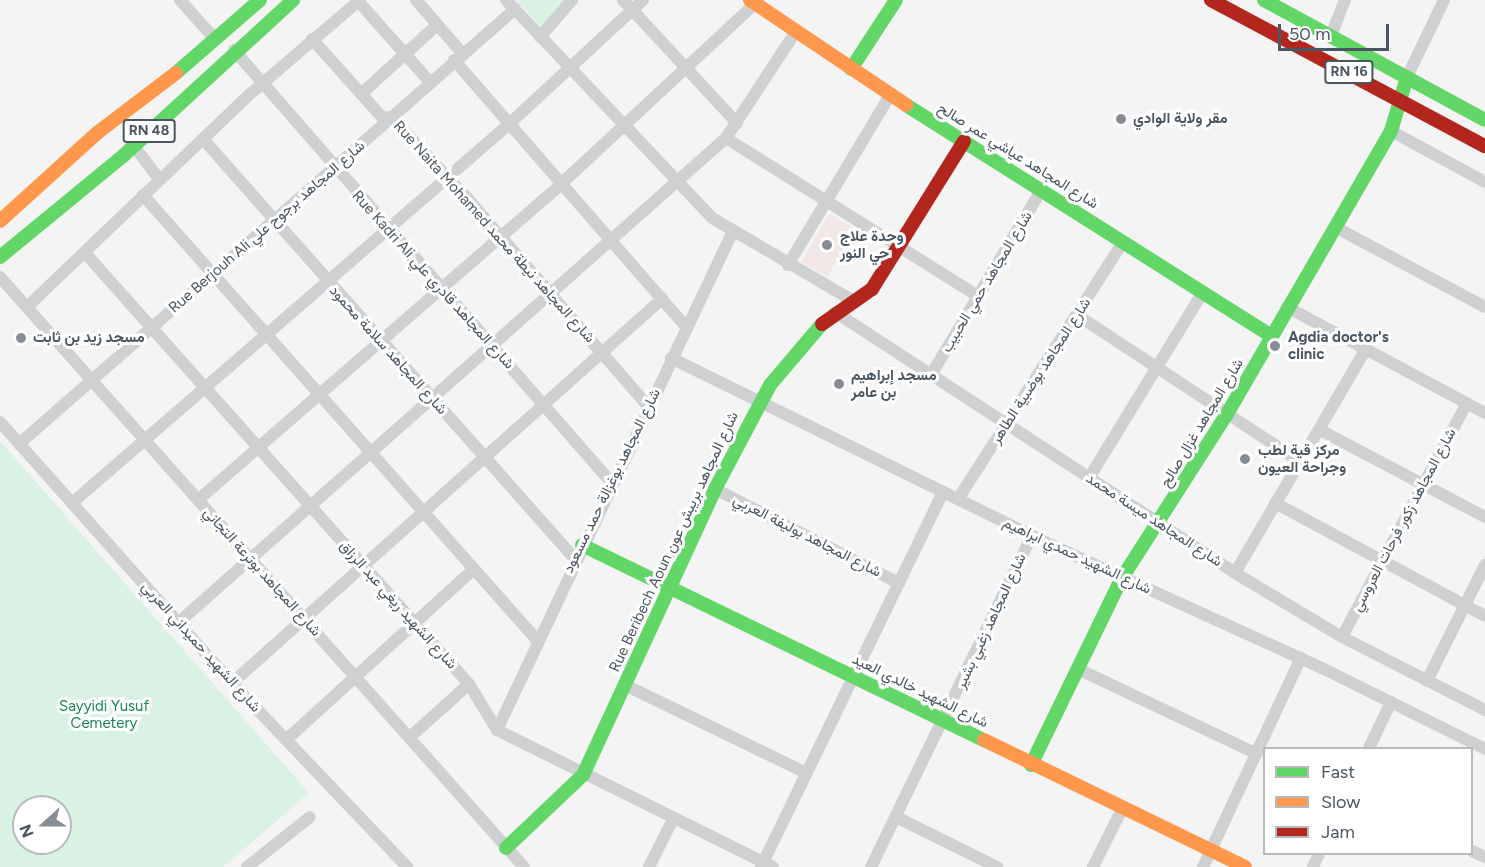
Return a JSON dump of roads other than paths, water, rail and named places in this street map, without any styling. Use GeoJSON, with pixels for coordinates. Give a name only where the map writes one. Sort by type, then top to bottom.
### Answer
{"type":"FeatureCollection","features":[{"type":"Feature","properties":{"kind":"street"},"geometry":{"type":"LineString","coordinates":[[180,0],[215,39]]}},
{"type":"Feature","properties":{"kind":"street","name":"RN 48"},"geometry":{"type":"LineString","coordinates":[[0,220],[97,133],[145,100],[260,0]]}},
{"type":"Feature","properties":{"kind":"street","name":"RN 48"},"geometry":{"type":"LineString","coordinates":[[0,257],[134,146],[234,50],[293,0]]}},
{"type":"Feature","properties":{"kind":"street"},"geometry":{"type":"LineString","coordinates":[[416,0],[437,25],[508,125],[687,328]]}},
{"type":"Feature","properties":{"kind":"street"},"geometry":{"type":"LineString","coordinates":[[540,37],[572,0]]}},
{"type":"Feature","properties":{"kind":"street"},"geometry":{"type":"LineString","coordinates":[[622,0],[736,123]]}},
{"type":"Feature","properties":{"kind":"street"},"geometry":{"type":"LineString","coordinates":[[72,503],[326,280],[508,125],[643,0]]}},
{"type":"Feature","properties":{"kind":"street"},"geometry":{"type":"LineString","coordinates":[[851,69],[896,0]]}},
{"type":"Feature","properties":{"kind":"street","name":"RN 16"},"geometry":{"type":"LineString","coordinates":[[1211,0],[1399,97],[1485,146]]}},
{"type":"Feature","properties":{"kind":"street","name":"RN 16"},"geometry":{"type":"LineString","coordinates":[[1264,0],[1484,118]]}},
{"type":"Feature","properties":{"kind":"street"},"geometry":{"type":"LineString","coordinates":[[1331,36],[1345,0]]}},
{"type":"Feature","properties":{"kind":"street"},"geometry":{"type":"LineString","coordinates":[[1407,77],[1444,0]]}},
{"type":"Feature","properties":{"kind":"street"},"geometry":{"type":"LineString","coordinates":[[27,306],[86,254],[159,179],[262,84],[359,1],[430,82]]}},
{"type":"Feature","properties":{"kind":"street"},"geometry":{"type":"LineString","coordinates":[[198,500],[318,393],[561,184],[687,70],[755,2]]}},
{"type":"Feature","properties":{"kind":"street","name":"شارع المجاهد عياشي عمر صالح"},"geometry":{"type":"LineString","coordinates":[[755,2],[794,34],[1272,336]]}},
{"type":"Feature","properties":{"kind":"street"},"geometry":{"type":"LineString","coordinates":[[510,4],[675,184],[732,233],[855,302]]}},
{"type":"Feature","properties":{"kind":"street","name":"Rue Berjouh Ali,شارع المجاهد برجوح علي"},"geometry":{"type":"LineString","coordinates":[[19,444],[334,169],[458,57],[510,4]]}},
{"type":"Feature","properties":{"kind":"street"},"geometry":{"type":"LineString","coordinates":[[362,94],[437,25]]}},
{"type":"Feature","properties":{"kind":"street"},"geometry":{"type":"LineString","coordinates":[[179,622],[493,347],[726,138],[794,34]]}},
{"type":"Feature","properties":{"kind":"street","name":"Rue Naita Mohamed,شارع المجاهد نيطة محمد"},"geometry":{"type":"LineString","coordinates":[[312,39],[382,118],[391,117],[447,177],[648,406]]}},
{"type":"Feature","properties":{"kind":"street","name":"Rue Kadri Ali,شارع المجاهد قادري علي"},"geometry":{"type":"LineString","coordinates":[[234,50],[334,169],[610,481]]}},
{"type":"Feature","properties":{"kind":"street","name":"شارع المجاهد غزال صالح"},"geometry":{"type":"LineString","coordinates":[[1031,765],[1122,578],[1160,525],[1227,414],[1391,131],[1399,97],[1407,77]]}},
{"type":"Feature","properties":{"kind":"street"},"geometry":{"type":"LineString","coordinates":[[788,265],[890,95]]}},
{"type":"Feature","properties":{"kind":"street"},"geometry":{"type":"LineString","coordinates":[[1391,131],[1485,182]]}},
{"type":"Feature","properties":{"kind":"street"},"geometry":{"type":"LineString","coordinates":[[726,138],[978,296]]}},
{"type":"Feature","properties":{"kind":"street","name":"شارع المجاهد سلامة محمود"},"geometry":{"type":"LineString","coordinates":[[203,140],[575,559]]}},
{"type":"Feature","properties":{"kind":"street","name":"Rue Beribech Aoun,شارع المجاهد بريبش عون"},"geometry":{"type":"LineString","coordinates":[[506,848],[583,775],[715,489],[759,404],[835,312],[855,302],[872,289],[901,246],[964,141]]}},
{"type":"Feature","properties":{"kind":"street"},"geometry":{"type":"LineString","coordinates":[[134,146],[159,179]]}},
{"type":"Feature","properties":{"kind":"street","name":"شارع المجاهد حمي الحبيب"},"geometry":{"type":"LineString","coordinates":[[931,375],[1042,189]]}},
{"type":"Feature","properties":{"kind":"street"},"geometry":{"type":"LineString","coordinates":[[143,195],[536,639]]}},
{"type":"Feature","properties":{"kind":"street"},"geometry":{"type":"LineString","coordinates":[[1335,228],[1485,307]]}},
{"type":"Feature","properties":{"kind":"street","name":"شارع المجاهد بوغزالة حمد مسعود"},"geometry":{"type":"LineString","coordinates":[[497,730],[536,639],[610,481],[732,233]]}},
{"type":"Feature","properties":{"kind":"street","name":"شارع المجاهد بوضبية الطاهر"},"geometry":{"type":"LineString","coordinates":[[958,500],[1123,242]]}},
{"type":"Feature","properties":{"kind":"street","name":"شارع الشهيد ريغي عبد الرزاق"},"geometry":{"type":"LineString","coordinates":[[86,254],[469,684],[497,730]]}},
{"type":"Feature","properties":{"kind":"street","name":"شارع المجاهد بوترعة التجاني"},"geometry":{"type":"LineString","coordinates":[[0,277],[524,867]]}},
{"type":"Feature","properties":{"kind":"street"},"geometry":{"type":"LineString","coordinates":[[1089,478],[1203,292]]}},
{"type":"Feature","properties":{"kind":"street"},"geometry":{"type":"LineString","coordinates":[[232,683],[486,460],[662,300]]}},
{"type":"Feature","properties":{"kind":"street"},"geometry":{"type":"LineString","coordinates":[[1287,307],[1485,413]]}},
{"type":"Feature","properties":{"kind":"street","name":"شارع المجاهد ميسة محمد"},"geometry":{"type":"LineString","coordinates":[[835,312],[1235,573],[1342,638],[1485,710]]}},
{"type":"Feature","properties":{"kind":"street"},"geometry":{"type":"LineString","coordinates":[[1077,315],[1300,462]]}},
{"type":"Feature","properties":{"kind":"street"},"geometry":{"type":"LineString","coordinates":[[1235,573],[1366,349]]}},
{"type":"Feature","properties":{"kind":"street","name":"شارع الشهيد حمدي ابراهيم"},"geometry":{"type":"LineString","coordinates":[[671,358],[759,404],[1032,536],[1301,658],[1485,749]]}},
{"type":"Feature","properties":{"kind":"street","name":"شارع المجاهد زكور فرحات العروسي"},"geometry":{"type":"LineString","coordinates":[[1342,638],[1467,403]]}},
{"type":"Feature","properties":{"kind":"street","name":"شارع الشهيد حميداني العربي"},"geometry":{"type":"LineString","coordinates":[[0,422],[232,683],[407,867]]}},
{"type":"Feature","properties":{"kind":"street"},"geometry":{"type":"LineString","coordinates":[[1320,430],[1485,517]]}},
{"type":"Feature","properties":{"kind":"street","name":"شارع المجاهد بوليفة العربي"},"geometry":{"type":"LineString","coordinates":[[715,489],[899,583]]}},
{"type":"Feature","properties":{"kind":"street"},"geometry":{"type":"LineString","coordinates":[[497,730],[672,821],[766,865],[852,676],[943,492]]}},
{"type":"Feature","properties":{"kind":"street"},"geometry":{"type":"LineString","coordinates":[[1275,503],[1485,616]]}},
{"type":"Feature","properties":{"kind":"street","name":"شارع المجاهد زغبي بشير"},"geometry":{"type":"LineString","coordinates":[[871,867],[1032,536]]}},
{"type":"Feature","properties":{"kind":"street","name":"شارع الشهيد خالدي العيد"},"geometry":{"type":"LineString","coordinates":[[582,545],[1245,867]]}},
{"type":"Feature","properties":{"kind":"street"},"geometry":{"type":"LineString","coordinates":[[1427,681],[1485,566]]}},
{"type":"Feature","properties":{"kind":"street"},"geometry":{"type":"LineString","coordinates":[[286,740],[474,569]]}},
{"type":"Feature","properties":{"kind":"street"},"geometry":{"type":"LineString","coordinates":[[1203,867],[1301,658]]}},
{"type":"Feature","properties":{"kind":"street"},"geometry":{"type":"LineString","coordinates":[[1078,669],[1257,754]]}},
{"type":"Feature","properties":{"kind":"street"},"geometry":{"type":"LineString","coordinates":[[410,737],[469,684]]}},
{"type":"Feature","properties":{"kind":"street"},"geometry":{"type":"LineString","coordinates":[[625,685],[806,773]]}},
{"type":"Feature","properties":{"kind":"street"},"geometry":{"type":"LineString","coordinates":[[1368,747],[1390,702]]}},
{"type":"Feature","properties":{"kind":"street"},"geometry":{"type":"LineString","coordinates":[[1093,867],[1122,809]]}},
{"type":"Feature","properties":{"kind":"street"},"geometry":{"type":"LineString","coordinates":[[896,817],[997,867]]}},
{"type":"Feature","properties":{"kind":"street"},"geometry":{"type":"LineString","coordinates":[[247,867],[310,818]]}},
{"type":"Feature","properties":{"kind":"street"},"geometry":{"type":"LineString","coordinates":[[649,867],[672,821]]}},
{"type":"Feature","properties":{"kind":"place","name":"مقر ولاية الوادي"},"geometry":{"type":"Point","coordinates":[1121,119]}},
{"type":"Feature","properties":{"kind":"place","name":"وحدة علاج حي النور"},"geometry":{"type":"Point","coordinates":[827,245]}},
{"type":"Feature","properties":{"kind":"place","name":"مسجد زيد بن ثابت"},"geometry":{"type":"Point","coordinates":[21,338]}},
{"type":"Feature","properties":{"kind":"place","name":"Agdia doctor's clinic"},"geometry":{"type":"Point","coordinates":[1275,346]}},
{"type":"Feature","properties":{"kind":"place","name":"مسجد إبراهيم بن عامر"},"geometry":{"type":"Point","coordinates":[839,384]}},
{"type":"Feature","properties":{"kind":"place","name":"مركز قية لطب وجراحة العيون"},"geometry":{"type":"Point","coordinates":[1245,459]}},
{"type":"Feature","properties":{"kind":"park label","name":"Sayyidi Yusuf Cemetery"},"geometry":{"type":"Point","coordinates":[104,714]}}]}
